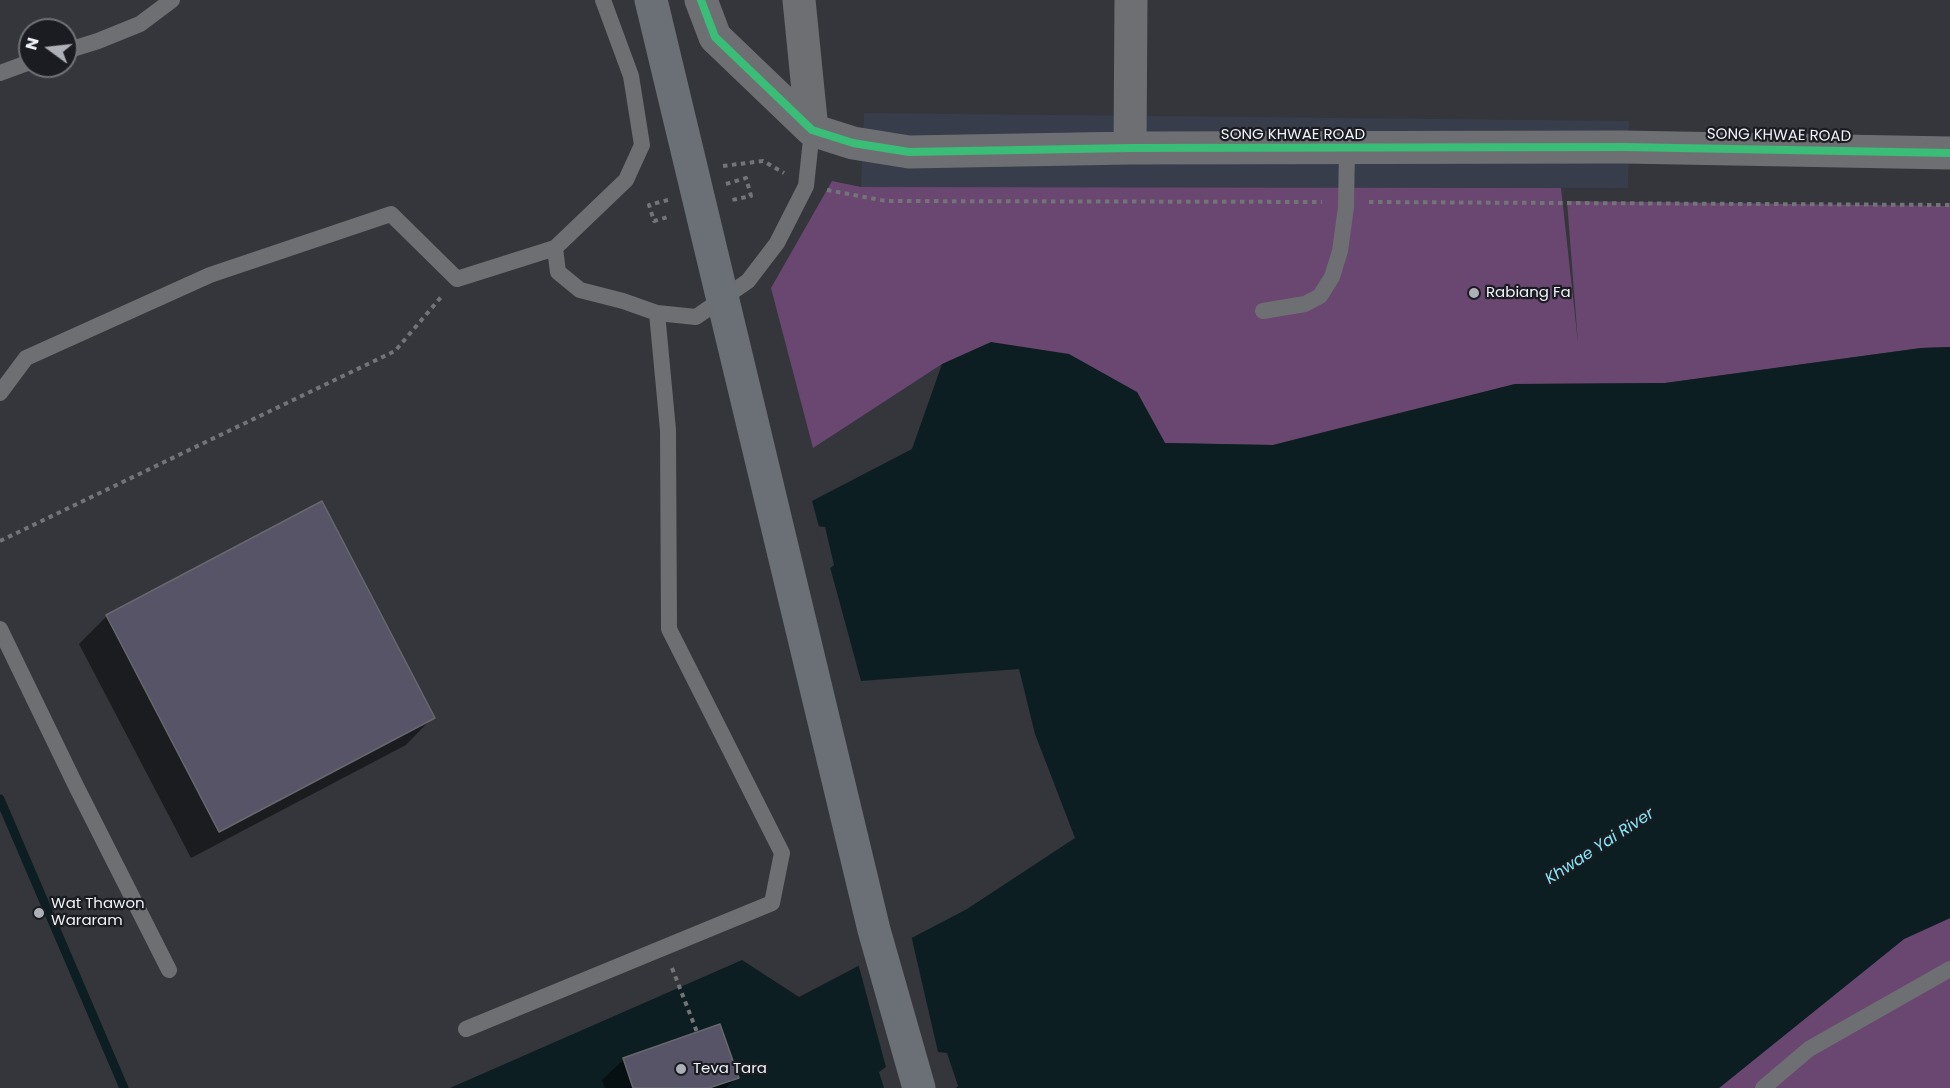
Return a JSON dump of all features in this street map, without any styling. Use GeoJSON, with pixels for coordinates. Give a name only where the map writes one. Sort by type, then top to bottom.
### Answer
{"type":"FeatureCollection","features":[{"type":"Feature","properties":{"kind":"main road"},"geometry":{"type":"LineString","coordinates":[[651,0],[872,918],[919,1088]]}},
{"type":"Feature","properties":{"kind":"street","name":"SONG KHWAE ROAD"},"geometry":{"type":"LineString","coordinates":[[701,0],[715,37],[812,130],[853,142],[909,152],[1130,148],[1624,147],[1950,153]]}},
{"type":"Feature","properties":{"kind":"street"},"geometry":{"type":"LineString","coordinates":[[799,0],[812,130]]}},
{"type":"Feature","properties":{"kind":"street"},"geometry":{"type":"LineString","coordinates":[[1130,148],[1131,0]]}},
{"type":"Feature","properties":{"kind":"lane"},"geometry":{"type":"LineString","coordinates":[[78,47],[140,24],[172,0]]}},
{"type":"Feature","properties":{"kind":"lane"},"geometry":{"type":"LineString","coordinates":[[0,393],[26,358],[210,275],[391,214],[457,279],[555,248],[626,180],[642,145],[631,76],[603,0]]}},
{"type":"Feature","properties":{"kind":"lane"},"geometry":{"type":"LineString","coordinates":[[0,74],[18,67]]}},
{"type":"Feature","properties":{"kind":"lane"},"geometry":{"type":"LineString","coordinates":[[555,248],[558,272],[580,290],[657,313],[696,317],[748,281],[777,243],[806,186],[812,130]]}},
{"type":"Feature","properties":{"kind":"lane"},"geometry":{"type":"LineString","coordinates":[[1263,310],[1305,304],[1320,296],[1332,278],[1346,202],[1347,148]]}},
{"type":"Feature","properties":{"kind":"lane"},"geometry":{"type":"LineString","coordinates":[[466,1029],[772,903],[782,853],[669,629],[668,430],[657,313]]}},
{"type":"Feature","properties":{"kind":"lane"},"geometry":{"type":"LineString","coordinates":[[0,629],[169,970]]}},
{"type":"Feature","properties":{"kind":"lane"},"geometry":{"type":"LineString","coordinates":[[1763,1088],[1809,1049],[1950,969]]}},
{"type":"Feature","properties":{"kind":"path"},"geometry":{"type":"LineString","coordinates":[[722,166],[763,161],[806,186],[886,201],[1950,205]]}},
{"type":"Feature","properties":{"kind":"path"},"geometry":{"type":"LineString","coordinates":[[717,186],[746,178],[751,196],[729,201]]}},
{"type":"Feature","properties":{"kind":"path"},"geometry":{"type":"LineString","coordinates":[[675,198],[650,205],[654,221],[680,214]]}},
{"type":"Feature","properties":{"kind":"path"},"geometry":{"type":"LineString","coordinates":[[0,541],[395,351],[457,279]]}},
{"type":"Feature","properties":{"kind":"path"},"geometry":{"type":"LineString","coordinates":[[680,987],[697,1032]]}},
{"type":"Feature","properties":{"kind":"shaded area"},"geometry":{"type":"Polygon","coordinates":[[[864,113],[1629,121],[1628,188],[861,187],[864,113]]]}},
{"type":"Feature","properties":{"kind":"shaded area"},"geometry":{"type":"Polygon","coordinates":[[[832,181],[861,187],[1561,188],[1578,343],[1567,201],[1950,206],[1950,347],[1921,348],[1665,383],[1515,384],[1273,445],[1165,443],[1137,392],[942,364],[813,448],[771,288],[832,181]]]}},
{"type":"Feature","properties":{"kind":"shaded area"},"geometry":{"type":"Polygon","coordinates":[[[1950,918],[1950,1088],[1719,1088],[1904,939],[1950,918]]]}},
{"type":"Feature","properties":{"kind":"water","name":"Khwae Yai River"},"geometry":{"type":"Polygon","coordinates":[[[991,342],[1069,354],[1137,392],[1165,443],[1273,445],[1515,384],[1665,383],[1921,348],[1950,347],[1950,918],[1904,939],[1719,1088],[450,1088],[742,960],[799,997],[967,909],[1075,838],[1035,734],[1019,669],[861,681],[812,501],[912,449],[942,364],[991,342]]]}},
{"type":"Feature","properties":{"kind":"pier"},"geometry":{"type":"Polygon","coordinates":[[[815,526],[825,527],[834,565],[828,570],[815,526]]]}},
{"type":"Feature","properties":{"kind":"pier"},"geometry":{"type":"Polygon","coordinates":[[[911,935],[938,1052],[947,1053],[958,1086],[956,1088],[884,1088],[879,1072],[886,1067],[858,963],[911,935]]]}},
{"type":"Feature","properties":{"kind":"building"},"geometry":{"type":"Polygon","coordinates":[[[322,501],[435,718],[219,832],[106,615],[322,501]]]}},
{"type":"Feature","properties":{"kind":"building"},"geometry":{"type":"Polygon","coordinates":[[[720,1024],[739,1078],[709,1088],[633,1088],[623,1058],[720,1024]]]}},
{"type":"Feature","properties":{"kind":"waterway"},"geometry":{"type":"LineString","coordinates":[[0,799],[124,1088]]}},
{"type":"Feature","properties":{"kind":"cycle path"},"geometry":{"type":"LineString","coordinates":[[701,0],[715,37],[812,130],[853,143],[909,152],[1130,148],[1624,147],[1950,153]]}},
{"type":"Feature","properties":{"kind":"place","name":"Rabiang Fa"},"geometry":{"type":"Point","coordinates":[1474,293]}},
{"type":"Feature","properties":{"kind":"place","name":"Wat Thawon Wararam"},"geometry":{"type":"Point","coordinates":[39,913]}},
{"type":"Feature","properties":{"kind":"place","name":"Teva Tara"},"geometry":{"type":"Point","coordinates":[681,1069]}}]}
